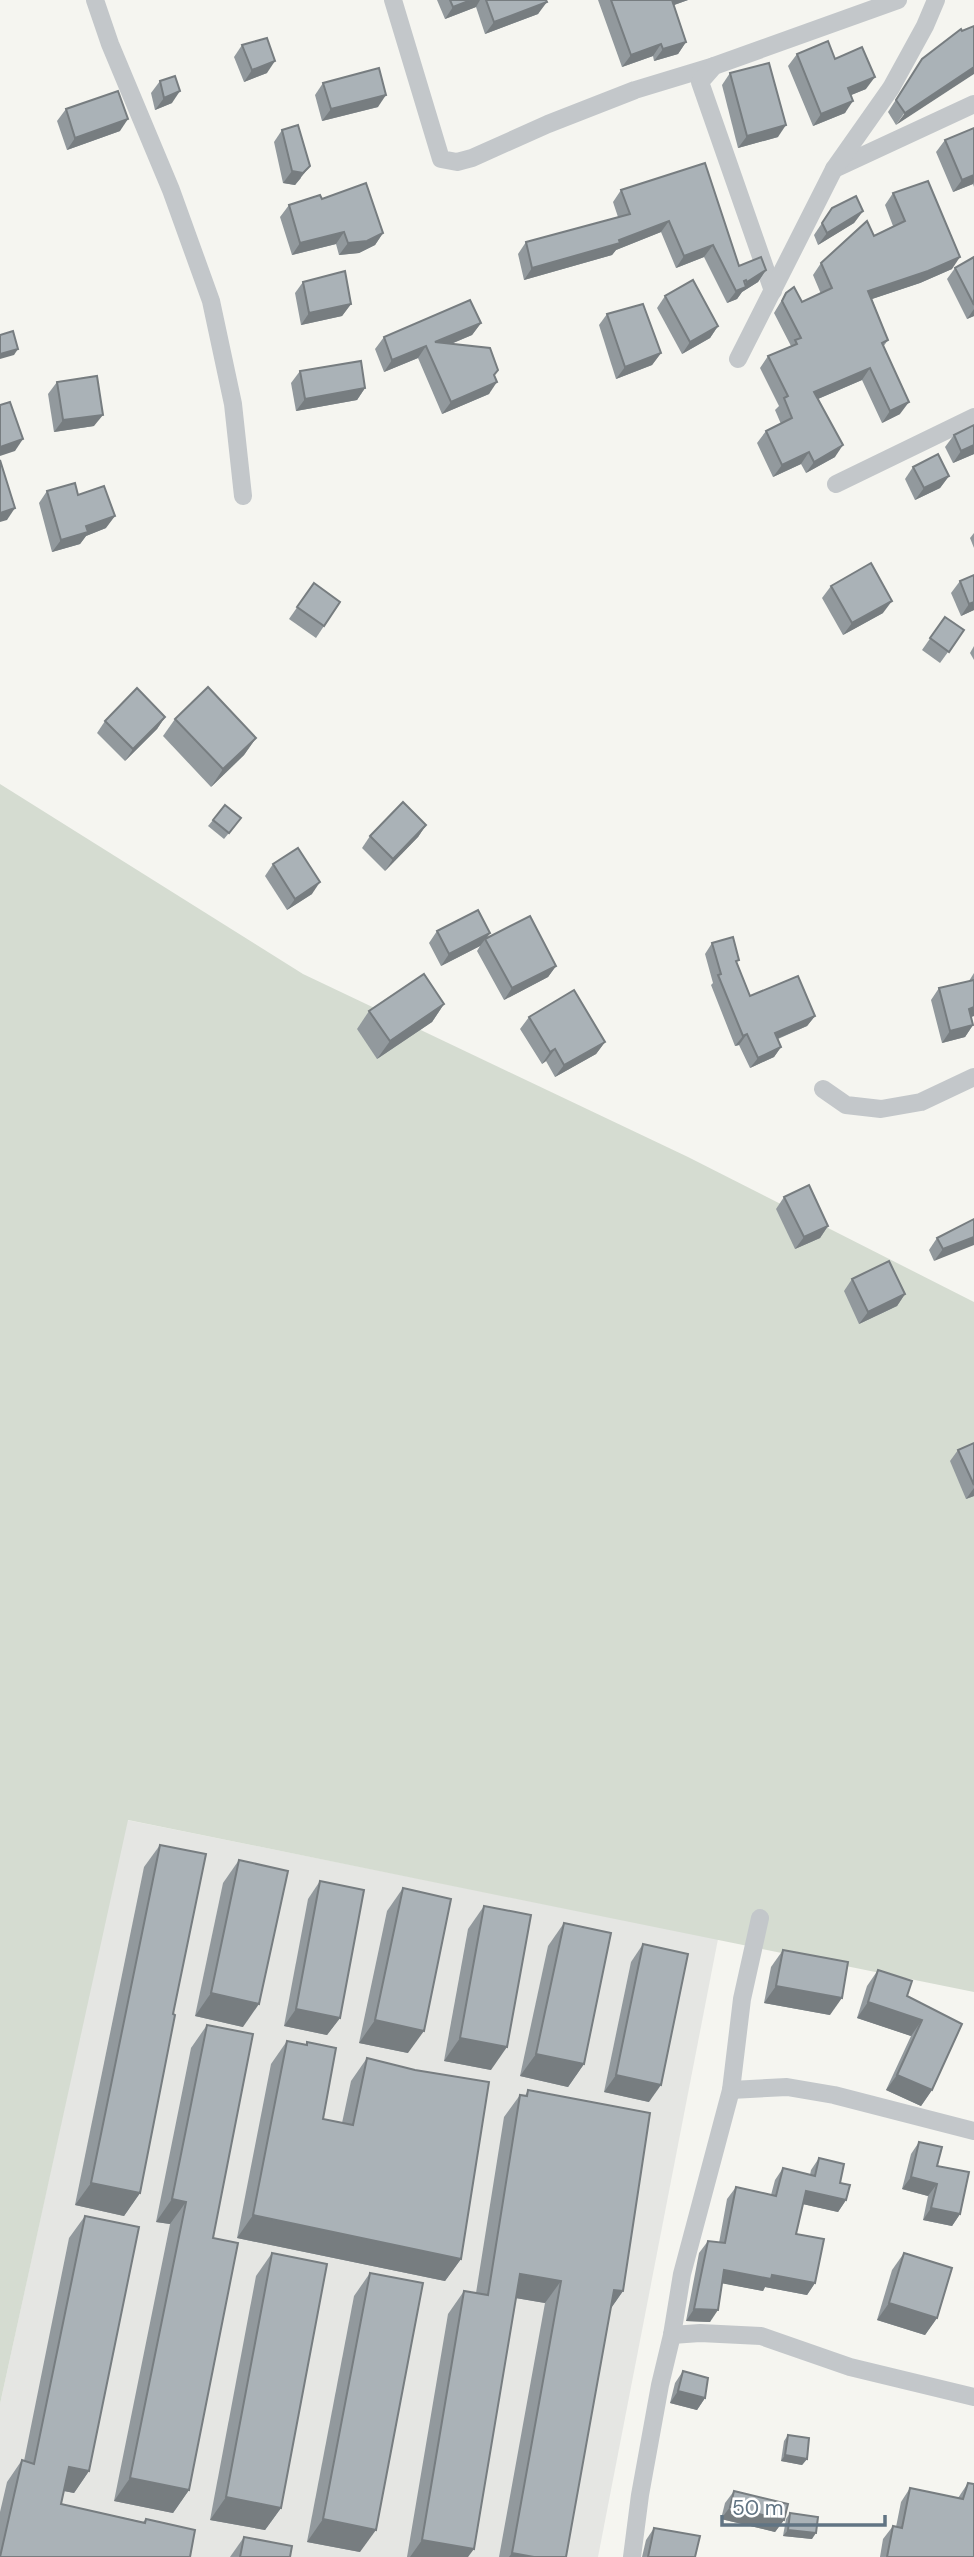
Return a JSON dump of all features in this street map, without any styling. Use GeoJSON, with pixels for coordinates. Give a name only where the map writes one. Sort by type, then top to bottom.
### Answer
{"type":"FeatureCollection","features":[{"type":"Feature","properties":{"kind":"street"},"geometry":{"type":"LineString","coordinates":[[95,0],[110,44],[171,190],[211,301],[233,404],[243,496]]}},
{"type":"Feature","properties":{"kind":"street"},"geometry":{"type":"LineString","coordinates":[[393,0],[441,159],[457,162],[635,90],[898,0]]}},
{"type":"Feature","properties":{"kind":"street"},"geometry":{"type":"LineString","coordinates":[[738,359],[834,169],[891,88],[936,0]]}},
{"type":"Feature","properties":{"kind":"street"},"geometry":{"type":"LineString","coordinates":[[714,65],[700,82],[773,291]]}},
{"type":"Feature","properties":{"kind":"street"},"geometry":{"type":"LineString","coordinates":[[834,169],[974,104]]}},
{"type":"Feature","properties":{"kind":"street"},"geometry":{"type":"LineString","coordinates":[[836,484],[974,417]]}},
{"type":"Feature","properties":{"kind":"street"},"geometry":{"type":"LineString","coordinates":[[822,1089],[846,1105],[881,1109],[921,1102],[974,1077]]}},
{"type":"Feature","properties":{"kind":"street"},"geometry":{"type":"LineString","coordinates":[[632,2557],[650,2440],[688,2247],[731,2090],[741,1999],[760,1918]]}},
{"type":"Feature","properties":{"kind":"street"},"geometry":{"type":"LineString","coordinates":[[731,2090],[787,2087],[799,2089],[834,2095],[974,2131]]}},
{"type":"Feature","properties":{"kind":"street"},"geometry":{"type":"LineString","coordinates":[[672,2335],[709,2333],[761,2336],[850,2367],[974,2397]]}},
{"type":"Feature","properties":{"kind":"shaded area"},"geometry":{"type":"Polygon","coordinates":[[[0,784],[303,974],[688,1157],[974,1302],[974,1992],[128,1820],[0,2404],[0,784]]]}},
{"type":"Feature","properties":{"kind":"shaded area"},"geometry":{"type":"Polygon","coordinates":[[[127,1820],[718,1939],[598,2557],[0,2557],[0,2404],[127,1820]]]}},
{"type":"Feature","properties":{"kind":"building"},"geometry":{"type":"Polygon","coordinates":[[[450,0],[471,0],[453,7],[450,0]]]}},
{"type":"Feature","properties":{"kind":"building"},"geometry":{"type":"Polygon","coordinates":[[[486,0],[546,0],[547,2],[494,22],[486,0]]]}},
{"type":"Feature","properties":{"kind":"building"},"geometry":{"type":"Polygon","coordinates":[[[611,0],[672,0],[686,42],[663,49],[661,44],[631,55],[611,0]]]}},
{"type":"Feature","properties":{"kind":"building"},"geometry":{"type":"Polygon","coordinates":[[[974,26],[974,67],[905,113],[896,100],[922,59],[961,29],[962,31],[974,26]]]}},
{"type":"Feature","properties":{"kind":"building"},"geometry":{"type":"Polygon","coordinates":[[[267,38],[275,61],[252,70],[242,45],[267,38]]]}},
{"type":"Feature","properties":{"kind":"building"},"geometry":{"type":"Polygon","coordinates":[[[828,41],[835,59],[862,47],[875,77],[848,88],[853,101],[821,114],[797,54],[828,41]]]}},
{"type":"Feature","properties":{"kind":"building"},"geometry":{"type":"Polygon","coordinates":[[[769,63],[786,125],[747,136],[730,73],[769,63]]]}},
{"type":"Feature","properties":{"kind":"building"},"geometry":{"type":"Polygon","coordinates":[[[379,68],[386,95],[331,109],[323,83],[379,68]]]}},
{"type":"Feature","properties":{"kind":"building"},"geometry":{"type":"Polygon","coordinates":[[[175,76],[180,91],[164,98],[160,81],[175,76]]]}},
{"type":"Feature","properties":{"kind":"building"},"geometry":{"type":"Polygon","coordinates":[[[118,91],[128,119],[75,138],[66,109],[118,91]]]}},
{"type":"Feature","properties":{"kind":"building"},"geometry":{"type":"Polygon","coordinates":[[[298,125],[310,166],[303,173],[292,171],[282,130],[298,125]]]}},
{"type":"Feature","properties":{"kind":"building"},"geometry":{"type":"Polygon","coordinates":[[[974,128],[974,175],[962,180],[945,140],[974,128]]]}},
{"type":"Feature","properties":{"kind":"building"},"geometry":{"type":"Polygon","coordinates":[[[705,163],[739,266],[761,257],[766,270],[747,282],[744,281],[746,287],[736,291],[713,245],[684,256],[669,221],[619,240],[620,243],[532,268],[526,242],[630,214],[621,190],[705,163]]]}},
{"type":"Feature","properties":{"kind":"building"},"geometry":{"type":"Polygon","coordinates":[[[928,181],[960,257],[868,291],[888,340],[882,343],[909,402],[890,411],[870,368],[814,392],[843,445],[814,462],[809,452],[782,465],[766,431],[792,418],[784,398],[788,396],[768,356],[797,344],[795,340],[801,338],[782,301],[786,293],[794,287],[802,302],[832,288],[821,263],[867,221],[874,236],[905,221],[893,193],[928,181]]]}},
{"type":"Feature","properties":{"kind":"building"},"geometry":{"type":"Polygon","coordinates":[[[366,183],[383,233],[367,241],[348,243],[344,232],[300,243],[289,205],[320,195],[322,199],[366,183]]]}},
{"type":"Feature","properties":{"kind":"building"},"geometry":{"type":"Polygon","coordinates":[[[856,196],[863,211],[827,233],[822,223],[832,208],[856,196]]]}},
{"type":"Feature","properties":{"kind":"building"},"geometry":{"type":"Polygon","coordinates":[[[974,257],[974,305],[955,268],[974,257]]]}},
{"type":"Feature","properties":{"kind":"building"},"geometry":{"type":"Polygon","coordinates":[[[345,271],[351,304],[309,313],[303,282],[345,271]]]}},
{"type":"Feature","properties":{"kind":"building"},"geometry":{"type":"Polygon","coordinates":[[[693,280],[718,326],[690,342],[665,296],[693,280]]]}},
{"type":"Feature","properties":{"kind":"building"},"geometry":{"type":"Polygon","coordinates":[[[470,300],[481,323],[435,342],[490,348],[498,370],[494,375],[497,382],[451,402],[426,346],[392,360],[384,337],[470,300]]]}},
{"type":"Feature","properties":{"kind":"building"},"geometry":{"type":"Polygon","coordinates":[[[643,304],[661,353],[625,367],[607,314],[643,304]]]}},
{"type":"Feature","properties":{"kind":"building"},"geometry":{"type":"Polygon","coordinates":[[[13,331],[18,349],[0,354],[0,335],[13,331]]]}},
{"type":"Feature","properties":{"kind":"building"},"geometry":{"type":"Polygon","coordinates":[[[361,361],[365,388],[305,399],[300,371],[361,361]]]}},
{"type":"Feature","properties":{"kind":"building"},"geometry":{"type":"Polygon","coordinates":[[[97,376],[103,415],[63,420],[57,382],[97,376]]]}},
{"type":"Feature","properties":{"kind":"building"},"geometry":{"type":"Polygon","coordinates":[[[10,402],[23,439],[0,447],[0,405],[10,402]]]}},
{"type":"Feature","properties":{"kind":"building"},"geometry":{"type":"Polygon","coordinates":[[[974,425],[974,445],[961,451],[954,435],[974,425]]]}},
{"type":"Feature","properties":{"kind":"building"},"geometry":{"type":"Polygon","coordinates":[[[938,454],[949,476],[924,488],[913,467],[938,454]]]}},
{"type":"Feature","properties":{"kind":"building"},"geometry":{"type":"Polygon","coordinates":[[[0,460],[15,508],[0,513],[0,460]]]}},
{"type":"Feature","properties":{"kind":"building"},"geometry":{"type":"Polygon","coordinates":[[[75,483],[78,495],[104,486],[115,516],[86,526],[88,532],[61,540],[47,491],[75,483]]]}},
{"type":"Feature","properties":{"kind":"building"},"geometry":{"type":"Polygon","coordinates":[[[871,563],[892,601],[852,623],[831,586],[871,563]]]}},
{"type":"Feature","properties":{"kind":"building"},"geometry":{"type":"Polygon","coordinates":[[[974,575],[974,602],[969,604],[960,581],[974,575]]]}},
{"type":"Feature","properties":{"kind":"building"},"geometry":{"type":"Polygon","coordinates":[[[314,583],[340,602],[324,626],[297,607],[314,583]]]}},
{"type":"Feature","properties":{"kind":"building"},"geometry":{"type":"Polygon","coordinates":[[[945,617],[964,630],[949,652],[930,638],[945,617]]]}},
{"type":"Feature","properties":{"kind":"building"},"geometry":{"type":"Polygon","coordinates":[[[208,687],[256,738],[223,769],[175,719],[208,687]]]}},
{"type":"Feature","properties":{"kind":"building"},"geometry":{"type":"Polygon","coordinates":[[[137,688],[165,717],[133,749],[105,721],[137,688]]]}},
{"type":"Feature","properties":{"kind":"building"},"geometry":{"type":"Polygon","coordinates":[[[403,802],[426,825],[393,859],[370,836],[403,802]]]}},
{"type":"Feature","properties":{"kind":"building"},"geometry":{"type":"Polygon","coordinates":[[[225,805],[241,818],[229,833],[213,820],[225,805]]]}},
{"type":"Feature","properties":{"kind":"building"},"geometry":{"type":"Polygon","coordinates":[[[298,848],[320,882],[295,899],[273,864],[298,848]]]}},
{"type":"Feature","properties":{"kind":"building"},"geometry":{"type":"Polygon","coordinates":[[[478,910],[490,933],[449,954],[437,931],[478,910]]]}},
{"type":"Feature","properties":{"kind":"building"},"geometry":{"type":"Polygon","coordinates":[[[530,916],[556,966],[512,988],[485,939],[530,916]]]}},
{"type":"Feature","properties":{"kind":"building"},"geometry":{"type":"Polygon","coordinates":[[[733,937],[739,960],[736,961],[750,996],[798,976],[815,1016],[775,1033],[781,1047],[758,1058],[747,1034],[743,1036],[718,975],[721,974],[712,943],[733,937]]]}},
{"type":"Feature","properties":{"kind":"building"},"geometry":{"type":"Polygon","coordinates":[[[424,974],[444,1004],[390,1041],[369,1011],[424,974]]]}},
{"type":"Feature","properties":{"kind":"building"},"geometry":{"type":"Polygon","coordinates":[[[974,980],[974,1007],[969,1009],[973,1025],[950,1031],[939,988],[974,980]]]}},
{"type":"Feature","properties":{"kind":"building"},"geometry":{"type":"Polygon","coordinates":[[[574,990],[605,1042],[564,1065],[555,1049],[550,1052],[529,1017],[574,990]]]}},
{"type":"Feature","properties":{"kind":"building"},"geometry":{"type":"Polygon","coordinates":[[[809,1185],[828,1226],[804,1237],[784,1197],[809,1185]]]}},
{"type":"Feature","properties":{"kind":"building"},"geometry":{"type":"Polygon","coordinates":[[[974,1219],[974,1237],[943,1249],[937,1238],[974,1219]]]}},
{"type":"Feature","properties":{"kind":"building"},"geometry":{"type":"Polygon","coordinates":[[[889,1261],[905,1294],[868,1312],[852,1279],[889,1261]]]}},
{"type":"Feature","properties":{"kind":"building"},"geometry":{"type":"Polygon","coordinates":[[[974,1443],[974,1485],[958,1450],[974,1443]]]}},
{"type":"Feature","properties":{"kind":"building"},"geometry":{"type":"Polygon","coordinates":[[[160,1845],[206,1854],[140,2193],[91,2183],[160,1845]]]}},
{"type":"Feature","properties":{"kind":"building"},"geometry":{"type":"Polygon","coordinates":[[[239,1860],[288,1871],[259,2004],[211,1993],[239,1860]]]}},
{"type":"Feature","properties":{"kind":"building"},"geometry":{"type":"Polygon","coordinates":[[[320,1881],[364,1890],[340,2018],[296,2009],[320,1881]]]}},
{"type":"Feature","properties":{"kind":"building"},"geometry":{"type":"Polygon","coordinates":[[[403,1888],[451,1899],[424,2031],[375,2020],[403,1888]]]}},
{"type":"Feature","properties":{"kind":"building"},"geometry":{"type":"Polygon","coordinates":[[[484,1906],[531,1915],[507,2047],[460,2038],[484,1906]]]}},
{"type":"Feature","properties":{"kind":"building"},"geometry":{"type":"Polygon","coordinates":[[[564,1923],[611,1933],[584,2064],[536,2054],[564,1923]]]}},
{"type":"Feature","properties":{"kind":"building"},"geometry":{"type":"Polygon","coordinates":[[[643,1944],[688,1954],[661,2085],[616,2075],[643,1944]]]}},
{"type":"Feature","properties":{"kind":"building"},"geometry":{"type":"Polygon","coordinates":[[[783,1950],[848,1962],[842,1998],[776,1986],[783,1950]]]}},
{"type":"Feature","properties":{"kind":"building"},"geometry":{"type":"Polygon","coordinates":[[[878,1970],[912,1981],[907,1996],[962,2024],[932,2090],[897,2075],[922,2020],[868,2002],[878,1970]]]}},
{"type":"Feature","properties":{"kind":"building"},"geometry":{"type":"Polygon","coordinates":[[[207,2025],[253,2034],[213,2238],[238,2243],[189,2490],[130,2478],[186,2202],[172,2199],[207,2025]]]}},
{"type":"Feature","properties":{"kind":"building"},"geometry":{"type":"Polygon","coordinates":[[[287,2041],[336,2048],[323,2119],[353,2125],[367,2058],[415,2070],[489,2082],[461,2259],[253,2215],[287,2041]]]}},
{"type":"Feature","properties":{"kind":"building"},"geometry":{"type":"Polygon","coordinates":[[[528,2090],[650,2113],[623,2291],[614,2290],[566,2557],[534,2557],[512,2553],[561,2281],[520,2274],[474,2549],[422,2540],[464,2291],[488,2295],[520,2095],[527,2096],[528,2090]]]}},
{"type":"Feature","properties":{"kind":"building"},"geometry":{"type":"Polygon","coordinates":[[[919,2142],[942,2147],[937,2166],[969,2172],[960,2214],[931,2208],[937,2184],[911,2177],[919,2142]]]}},
{"type":"Feature","properties":{"kind":"building"},"geometry":{"type":"Polygon","coordinates":[[[819,2158],[844,2164],[840,2183],[850,2185],[846,2200],[806,2191],[796,2234],[824,2239],[815,2283],[772,2275],[771,2279],[724,2270],[718,2310],[694,2309],[708,2241],[725,2243],[736,2187],[776,2196],[783,2168],[815,2176],[819,2158]]]}},
{"type":"Feature","properties":{"kind":"building"},"geometry":{"type":"Polygon","coordinates":[[[85,2216],[139,2227],[89,2471],[69,2467],[61,2504],[145,2523],[146,2519],[195,2530],[190,2557],[0,2557],[22,2460],[34,2464],[85,2216]]]}},
{"type":"Feature","properties":{"kind":"building"},"geometry":{"type":"Polygon","coordinates":[[[272,2253],[327,2264],[281,2508],[226,2497],[272,2253]]]}},
{"type":"Feature","properties":{"kind":"building"},"geometry":{"type":"Polygon","coordinates":[[[904,2253],[952,2268],[937,2318],[889,2303],[904,2253]]]}},
{"type":"Feature","properties":{"kind":"building"},"geometry":{"type":"Polygon","coordinates":[[[370,2273],[423,2283],[376,2530],[323,2519],[370,2273]]]}},
{"type":"Feature","properties":{"kind":"building"},"geometry":{"type":"Polygon","coordinates":[[[683,2371],[708,2378],[705,2398],[678,2391],[683,2371]]]}},
{"type":"Feature","properties":{"kind":"building"},"geometry":{"type":"Polygon","coordinates":[[[788,2435],[809,2438],[807,2459],[785,2455],[788,2435]]]}},
{"type":"Feature","properties":{"kind":"building"},"geometry":{"type":"Polygon","coordinates":[[[968,2483],[974,2484],[974,2557],[887,2557],[893,2526],[902,2528],[910,2488],[963,2499],[968,2483]]]}},
{"type":"Feature","properties":{"kind":"building"},"geometry":{"type":"Polygon","coordinates":[[[734,2491],[788,2504],[784,2520],[730,2507],[734,2491]]]}},
{"type":"Feature","properties":{"kind":"building"},"geometry":{"type":"Polygon","coordinates":[[[790,2513],[818,2517],[816,2533],[788,2530],[790,2513]]]}},
{"type":"Feature","properties":{"kind":"building"},"geometry":{"type":"Polygon","coordinates":[[[654,2528],[700,2536],[695,2557],[648,2557],[654,2528]]]}},
{"type":"Feature","properties":{"kind":"building"},"geometry":{"type":"Polygon","coordinates":[[[244,2537],[292,2546],[290,2557],[240,2557],[244,2537]]]}}]}
